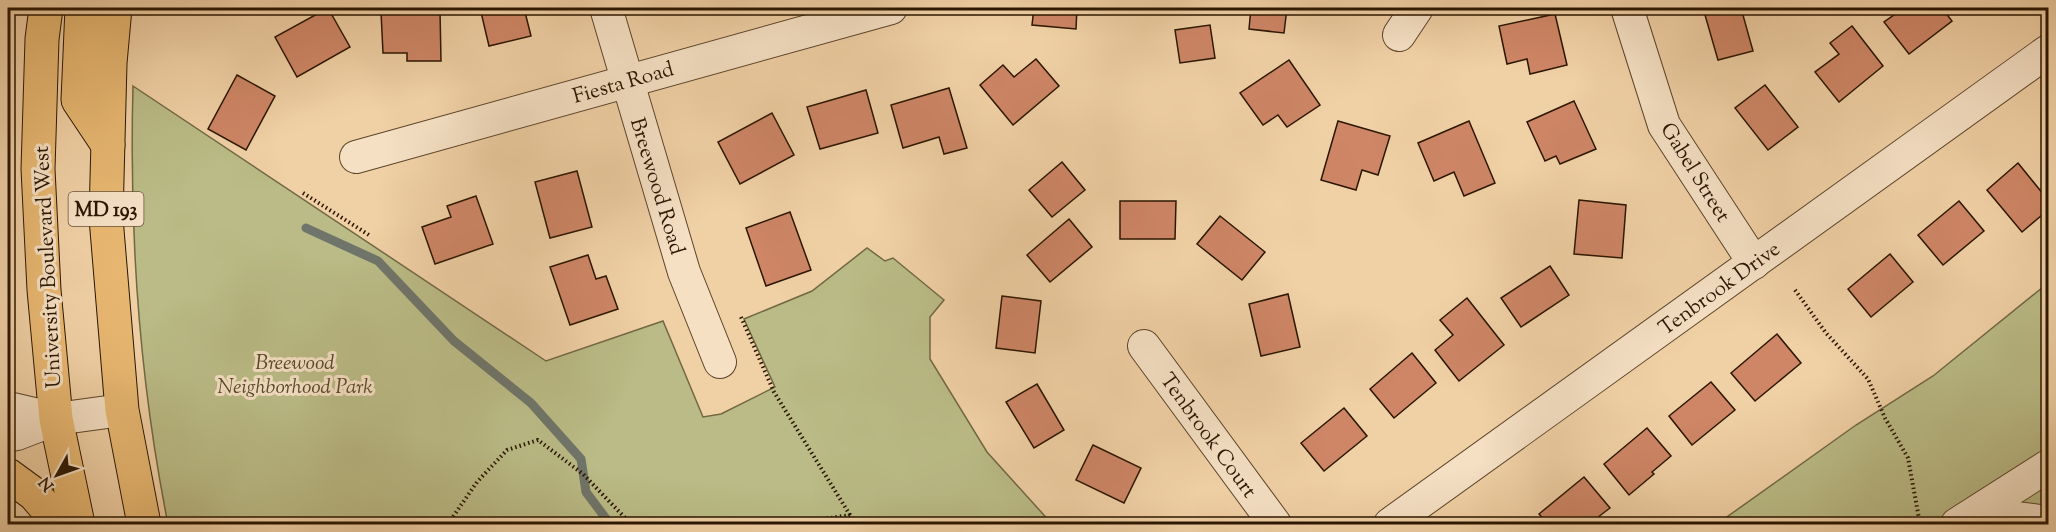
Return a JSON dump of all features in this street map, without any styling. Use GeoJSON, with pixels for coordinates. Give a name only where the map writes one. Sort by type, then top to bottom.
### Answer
{"type":"FeatureCollection","features":[{"type":"Feature","properties":{"kind":"main road","name":"University Boulevard West"},"geometry":{"type":"LineString","coordinates":[[46,8],[42,39],[38,169],[44,290],[56,419],[78,525]]}},
{"type":"Feature","properties":{"kind":"main road"},"geometry":{"type":"LineString","coordinates":[[82,8],[78,100],[108,145]]}},
{"type":"Feature","properties":{"kind":"main road","name":"MD 193"},"geometry":{"type":"LineString","coordinates":[[115,8],[110,63],[106,218],[122,410],[144,525]]}},
{"type":"Feature","properties":{"kind":"main road"},"geometry":{"type":"LineString","coordinates":[[8,475],[34,494],[60,525]]}},
{"type":"Feature","properties":{"kind":"street","name":"Breewood Road"},"geometry":{"type":"LineString","coordinates":[[606,8],[684,272],[720,362]]}},
{"type":"Feature","properties":{"kind":"street","name":"Fiesta Road"},"geometry":{"type":"LineString","coordinates":[[356,158],[891,8]]}},
{"type":"Feature","properties":{"kind":"street"},"geometry":{"type":"LineString","coordinates":[[1399,35],[1417,8]]}},
{"type":"Feature","properties":{"kind":"street","name":"Gabel Street"},"geometry":{"type":"LineString","coordinates":[[1627,8],[1664,125],[1754,263]]}},
{"type":"Feature","properties":{"kind":"street","name":"Tenbrook Drive"},"geometry":{"type":"LineString","coordinates":[[1390,525],[2049,51]]}},
{"type":"Feature","properties":{"kind":"street","name":"Tenbrook Court"},"geometry":{"type":"LineString","coordinates":[[1144,346],[1275,525]]}},
{"type":"Feature","properties":{"kind":"street"},"geometry":{"type":"LineString","coordinates":[[8,410],[14,409],[56,419]]}},
{"type":"Feature","properties":{"kind":"street"},"geometry":{"type":"LineString","coordinates":[[8,436],[56,419],[122,410]]}},
{"type":"Feature","properties":{"kind":"street"},"geometry":{"type":"LineString","coordinates":[[1957,525],[2049,466]]}},
{"type":"Feature","properties":{"kind":"street"},"geometry":{"type":"LineString","coordinates":[[1987,507],[2017,518],[2049,522]]}},
{"type":"Feature","properties":{"kind":"path"},"geometry":{"type":"LineString","coordinates":[[303,193],[369,235]]}},
{"type":"Feature","properties":{"kind":"path"},"geometry":{"type":"LineString","coordinates":[[1795,290],[1826,333],[1868,379],[1885,418],[1908,458],[1920,524]]}},
{"type":"Feature","properties":{"kind":"path"},"geometry":{"type":"LineString","coordinates":[[741,317],[774,392],[857,525]]}},
{"type":"Feature","properties":{"kind":"path"},"geometry":{"type":"LineString","coordinates":[[448,525],[477,482],[507,450],[538,440],[583,474],[630,523],[636,525]]}},
{"type":"Feature","properties":{"kind":"path"},"geometry":{"type":"LineString","coordinates":[[791,525],[850,515]]}},
{"type":"Feature","properties":{"kind":"green space","name":"Breewood Neighborhood Park"},"geometry":{"type":"Polygon","coordinates":[[[133,86],[546,361],[663,321],[703,417],[721,414],[775,387],[744,319],[812,291],[867,248],[885,261],[893,258],[944,300],[930,317],[930,359],[987,452],[1052,524],[168,524],[150,415],[138,306],[133,196],[133,86]]]}},
{"type":"Feature","properties":{"kind":"green space"},"geometry":{"type":"Polygon","coordinates":[[[2048,283],[2048,524],[1717,524],[1856,425],[1933,376],[2048,283]]]}},
{"type":"Feature","properties":{"kind":"building"},"geometry":{"type":"Polygon","coordinates":[[[328,8],[350,47],[297,77],[275,37],[328,8]]]}},
{"type":"Feature","properties":{"kind":"building"},"geometry":{"type":"Polygon","coordinates":[[[480,8],[524,8],[531,36],[489,46],[480,8]]]}},
{"type":"Feature","properties":{"kind":"building"},"geometry":{"type":"Polygon","coordinates":[[[1034,8],[1077,8],[1076,29],[1032,25],[1034,8]]]}},
{"type":"Feature","properties":{"kind":"building"},"geometry":{"type":"Polygon","coordinates":[[[1251,8],[1287,8],[1284,33],[1249,29],[1251,8]]]}},
{"type":"Feature","properties":{"kind":"building"},"geometry":{"type":"Polygon","coordinates":[[[1703,8],[1741,8],[1753,51],[1718,60],[1703,8]]]}},
{"type":"Feature","properties":{"kind":"building"},"geometry":{"type":"Polygon","coordinates":[[[1904,8],[1942,8],[1952,21],[1909,54],[1884,22],[1904,8]]]}},
{"type":"Feature","properties":{"kind":"building"},"geometry":{"type":"Polygon","coordinates":[[[440,11],[441,61],[407,61],[407,53],[383,53],[381,12],[440,11]]]}},
{"type":"Feature","properties":{"kind":"building"},"geometry":{"type":"Polygon","coordinates":[[[1555,14],[1567,65],[1530,74],[1527,59],[1507,64],[1499,26],[1555,14]]]}},
{"type":"Feature","properties":{"kind":"building"},"geometry":{"type":"Polygon","coordinates":[[[1210,25],[1215,58],[1180,63],[1175,30],[1210,25]]]}},
{"type":"Feature","properties":{"kind":"building"},"geometry":{"type":"Polygon","coordinates":[[[1852,26],[1883,66],[1839,102],[1815,72],[1839,54],[1830,43],[1852,26]]]}},
{"type":"Feature","properties":{"kind":"building"},"geometry":{"type":"Polygon","coordinates":[[[1036,59],[1059,86],[1013,125],[980,85],[1003,65],[1014,77],[1036,59]]]}},
{"type":"Feature","properties":{"kind":"building"},"geometry":{"type":"Polygon","coordinates":[[[1289,60],[1320,105],[1287,127],[1278,115],[1263,125],[1240,93],[1289,60]]]}},
{"type":"Feature","properties":{"kind":"building"},"geometry":{"type":"Polygon","coordinates":[[[237,75],[275,96],[246,150],[208,129],[237,75]]]}},
{"type":"Feature","properties":{"kind":"building"},"geometry":{"type":"Polygon","coordinates":[[[1765,85],[1798,127],[1768,150],[1735,108],[1765,85]]]}},
{"type":"Feature","properties":{"kind":"building"},"geometry":{"type":"Polygon","coordinates":[[[949,88],[967,148],[944,154],[939,137],[903,148],[891,105],[949,88]]]}},
{"type":"Feature","properties":{"kind":"building"},"geometry":{"type":"Polygon","coordinates":[[[866,90],[878,133],[820,149],[807,107],[866,90]]]}},
{"type":"Feature","properties":{"kind":"building"},"geometry":{"type":"Polygon","coordinates":[[[1574,101],[1596,149],[1560,164],[1556,156],[1545,161],[1527,122],[1574,101]]]}},
{"type":"Feature","properties":{"kind":"building"},"geometry":{"type":"Polygon","coordinates":[[[772,113],[794,155],[740,184],[718,142],[772,113]]]}},
{"type":"Feature","properties":{"kind":"building"},"geometry":{"type":"Polygon","coordinates":[[[1338,121],[1390,136],[1378,175],[1362,170],[1356,190],[1321,180],[1338,121]]]}},
{"type":"Feature","properties":{"kind":"building"},"geometry":{"type":"Polygon","coordinates":[[[1469,121],[1495,183],[1464,196],[1454,172],[1434,181],[1418,143],[1469,121]]]}},
{"type":"Feature","properties":{"kind":"building"},"geometry":{"type":"Polygon","coordinates":[[[1062,162],[1085,190],[1052,217],[1029,190],[1062,162]]]}},
{"type":"Feature","properties":{"kind":"building"},"geometry":{"type":"Polygon","coordinates":[[[2018,163],[2048,200],[2048,210],[2022,232],[1987,190],[2018,163]]]}},
{"type":"Feature","properties":{"kind":"building"},"geometry":{"type":"Polygon","coordinates":[[[577,171],[592,227],[550,238],[535,182],[577,171]]]}},
{"type":"Feature","properties":{"kind":"building"},"geometry":{"type":"Polygon","coordinates":[[[476,196],[493,244],[435,264],[422,227],[451,217],[447,206],[476,196]]]}},
{"type":"Feature","properties":{"kind":"building"},"geometry":{"type":"Polygon","coordinates":[[[1579,200],[1626,205],[1622,258],[1574,254],[1579,200]]]}},
{"type":"Feature","properties":{"kind":"building"},"geometry":{"type":"Polygon","coordinates":[[[1120,201],[1176,201],[1175,239],[1120,239],[1120,201]]]}},
{"type":"Feature","properties":{"kind":"building"},"geometry":{"type":"Polygon","coordinates":[[[1959,201],[1984,231],[1943,265],[1918,235],[1959,201]]]}},
{"type":"Feature","properties":{"kind":"building"},"geometry":{"type":"Polygon","coordinates":[[[790,212],[811,270],[766,286],[746,228],[790,212]]]}},
{"type":"Feature","properties":{"kind":"building"},"geometry":{"type":"Polygon","coordinates":[[[1220,216],[1265,252],[1242,280],[1197,244],[1220,216]]]}},
{"type":"Feature","properties":{"kind":"building"},"geometry":{"type":"Polygon","coordinates":[[[1069,219],[1092,247],[1050,282],[1027,255],[1069,219]]]}},
{"type":"Feature","properties":{"kind":"building"},"geometry":{"type":"Polygon","coordinates":[[[1890,254],[1913,282],[1871,317],[1848,289],[1890,254]]]}},
{"type":"Feature","properties":{"kind":"building"},"geometry":{"type":"Polygon","coordinates":[[[588,255],[596,279],[606,276],[618,309],[570,325],[550,267],[588,255]]]}},
{"type":"Feature","properties":{"kind":"building"},"geometry":{"type":"Polygon","coordinates":[[[1550,266],[1569,295],[1521,327],[1501,298],[1550,266]]]}},
{"type":"Feature","properties":{"kind":"building"},"geometry":{"type":"Polygon","coordinates":[[[1288,294],[1300,347],[1261,356],[1249,304],[1288,294]]]}},
{"type":"Feature","properties":{"kind":"building"},"geometry":{"type":"Polygon","coordinates":[[[1002,296],[1041,301],[1035,353],[996,348],[1002,296]]]}},
{"type":"Feature","properties":{"kind":"building"},"geometry":{"type":"Polygon","coordinates":[[[1467,298],[1504,345],[1459,381],[1435,350],[1453,335],[1440,320],[1467,298]]]}},
{"type":"Feature","properties":{"kind":"building"},"geometry":{"type":"Polygon","coordinates":[[[1777,334],[1801,363],[1755,401],[1731,373],[1777,334]]]}},
{"type":"Feature","properties":{"kind":"building"},"geometry":{"type":"Polygon","coordinates":[[[1412,353],[1436,383],[1394,418],[1370,389],[1412,353]]]}},
{"type":"Feature","properties":{"kind":"building"},"geometry":{"type":"Polygon","coordinates":[[[1711,382],[1735,410],[1692,445],[1669,416],[1711,382]]]}},
{"type":"Feature","properties":{"kind":"building"},"geometry":{"type":"Polygon","coordinates":[[[1037,384],[1064,430],[1034,448],[1006,402],[1037,384]]]}},
{"type":"Feature","properties":{"kind":"building"},"geometry":{"type":"Polygon","coordinates":[[[1344,408],[1367,436],[1324,471],[1301,443],[1344,408]]]}},
{"type":"Feature","properties":{"kind":"building"},"geometry":{"type":"Polygon","coordinates":[[[1647,428],[1671,456],[1629,495],[1604,464],[1647,428]]]}},
{"type":"Feature","properties":{"kind":"building"},"geometry":{"type":"Polygon","coordinates":[[[1093,445],[1141,468],[1124,503],[1076,480],[1093,445]]]}},
{"type":"Feature","properties":{"kind":"building"},"geometry":{"type":"Polygon","coordinates":[[[1584,477],[1610,508],[1593,521],[1596,524],[1548,524],[1539,514],[1584,477]]]}},
{"type":"Feature","properties":{"kind":"waterway"},"geometry":{"type":"LineString","coordinates":[[306,228],[378,261],[454,341],[531,403],[581,459],[586,492],[610,524]]}}]}
